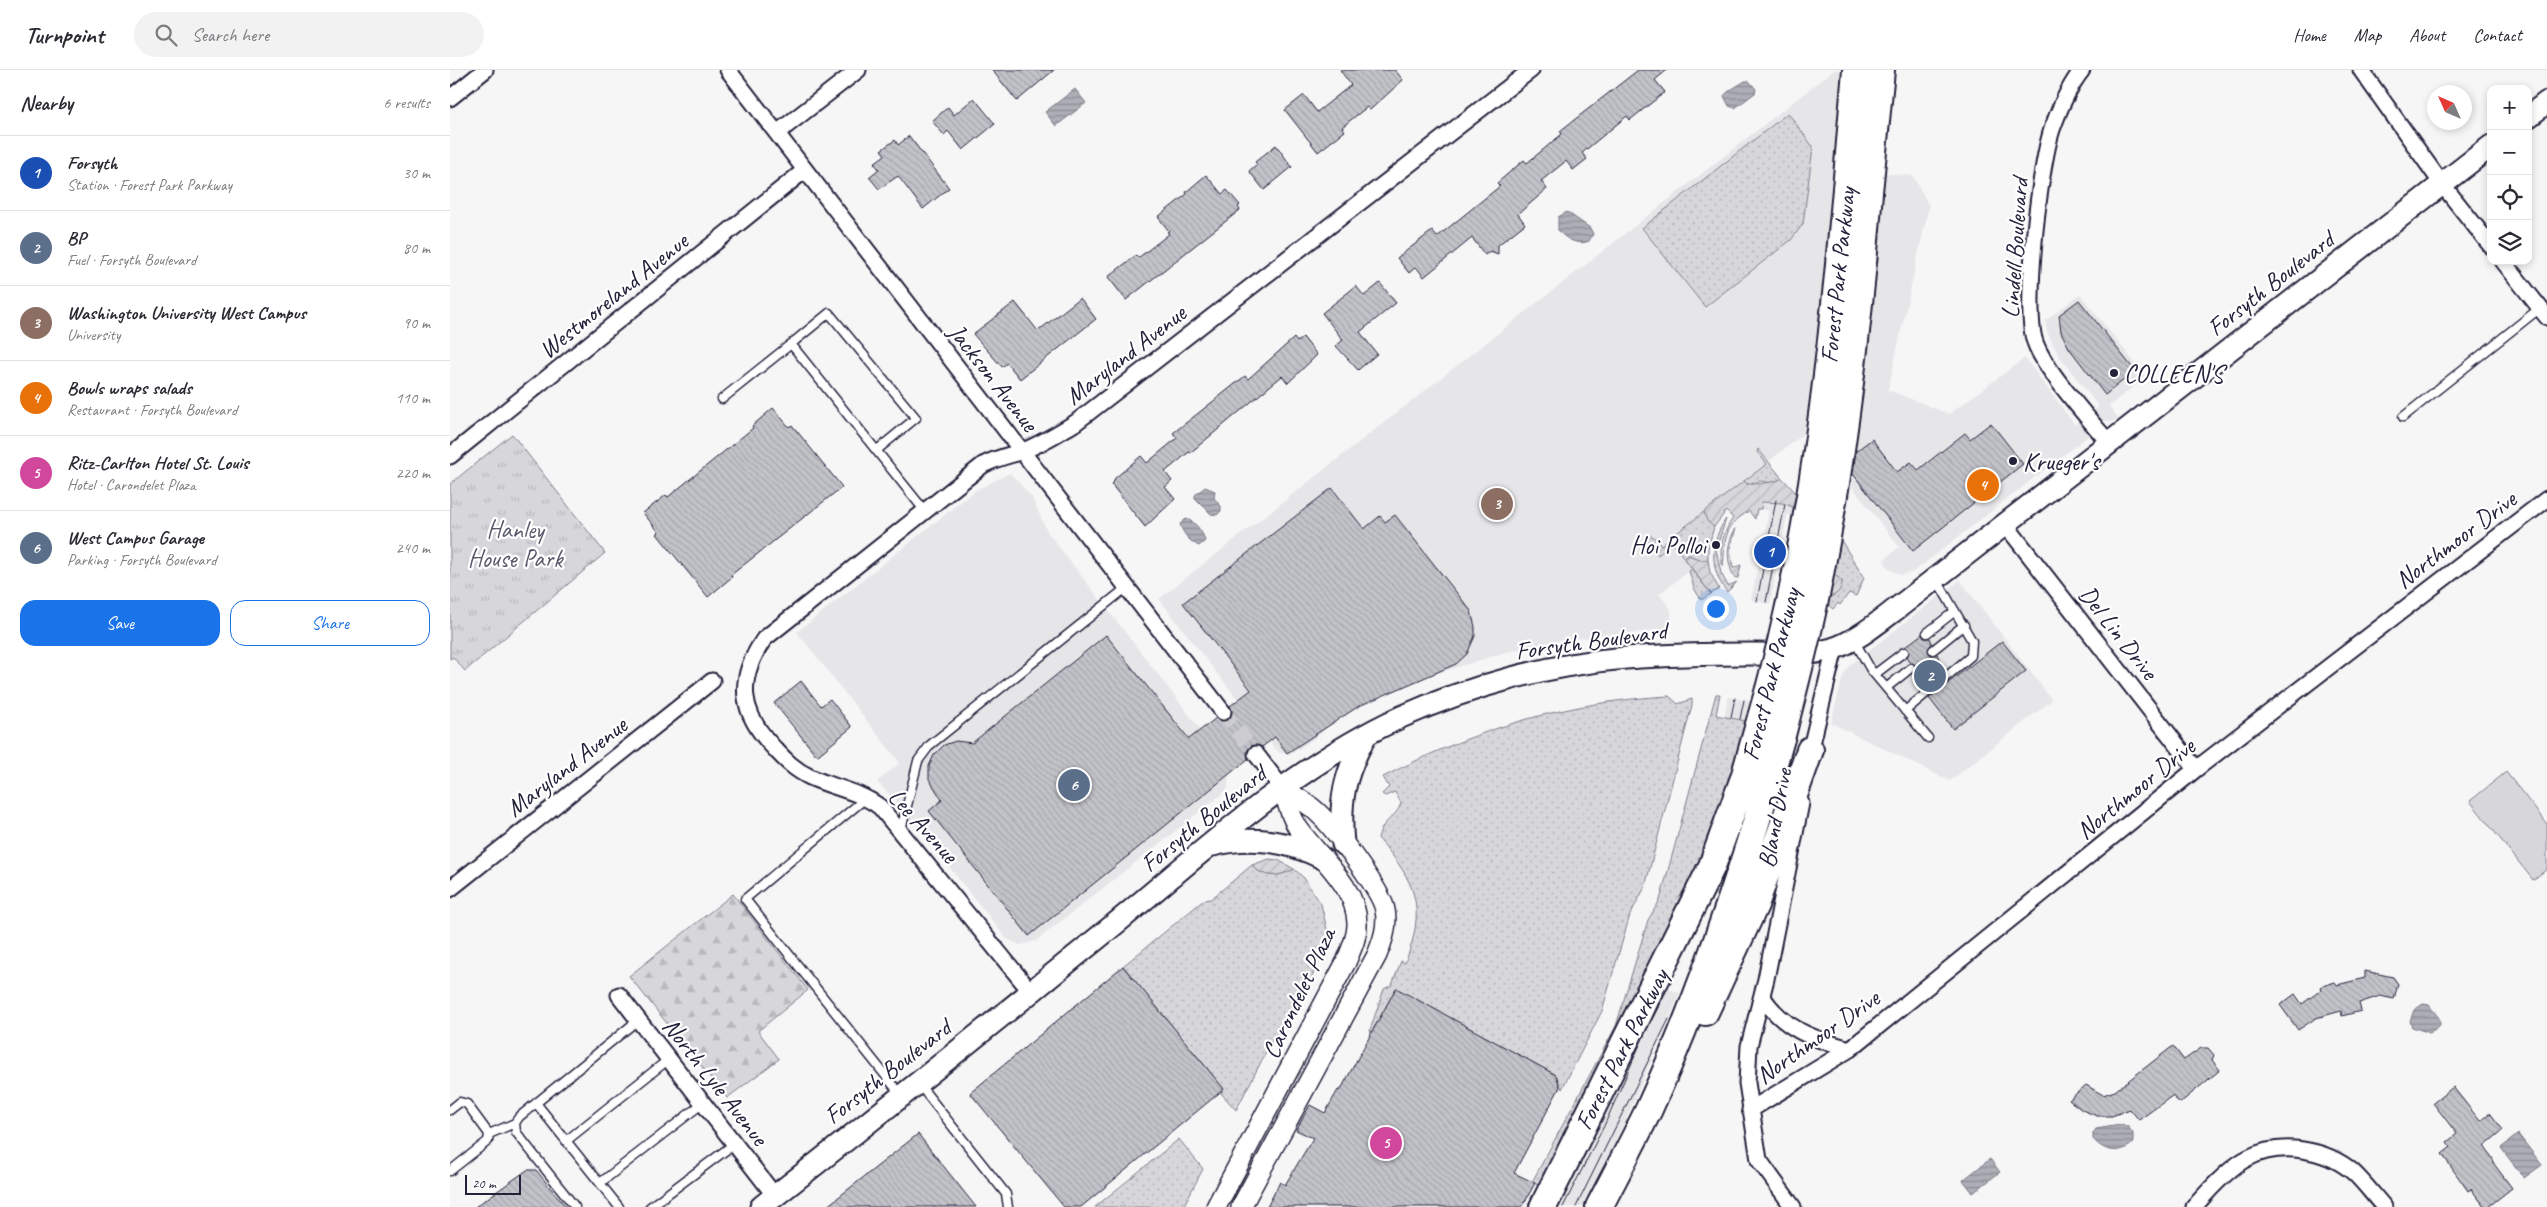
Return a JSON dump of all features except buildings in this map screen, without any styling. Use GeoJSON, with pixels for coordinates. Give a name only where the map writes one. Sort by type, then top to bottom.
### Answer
{"type":"FeatureCollection","features":[{"type":"Feature","properties":{"kind":"highway","name":"Forest Park Parkway"},"geometry":{"type":"LineString","coordinates":[[1856,70],[1857,191]]}},
{"type":"Feature","properties":{"kind":"highway","name":"Forest Park Parkway"},"geometry":{"type":"LineString","coordinates":[[1599,1207],[1648,1110],[1688,1018],[1718,939],[1760,810],[1770,732],[1814,470],[1831,346],[1857,191],[1881,70]]}},
{"type":"Feature","properties":{"kind":"highway","name":"Forest Park Parkway"},"geometry":{"type":"LineString","coordinates":[[1543,1207],[1712,866],[1735,804],[1770,732]]}},
{"type":"Feature","properties":{"kind":"highway"},"geometry":{"type":"LineString","coordinates":[[1648,1110],[1700,1022],[1727,969],[1755,905],[1810,750]]}},
{"type":"Feature","properties":{"kind":"main road"},"geometry":{"type":"LineString","coordinates":[[2532,114],[2547,102]]}},
{"type":"Feature","properties":{"kind":"main road","name":"Forsyth Boulevard"},"geometry":{"type":"LineString","coordinates":[[772,1202],[909,1088],[1031,992],[1210,846],[1283,789],[1333,754],[1400,718],[1442,701],[1492,684],[1545,671],[1623,658],[1689,654],[1791,654],[1835,648],[1853,638],[1936,578],[2487,149]]}},
{"type":"Feature","properties":{"kind":"main road"},"geometry":{"type":"LineString","coordinates":[[1343,844],[1340,815],[1343,788],[1349,769],[1365,736]]}},
{"type":"Feature","properties":{"kind":"main road"},"geometry":{"type":"LineString","coordinates":[[1210,846],[1233,841],[1277,842],[1302,849],[1322,858]]}},
{"type":"Feature","properties":{"kind":"street"},"geometry":{"type":"LineString","coordinates":[[450,98],[485,70]]}},
{"type":"Feature","properties":{"kind":"street","name":"Jackson Avenue"},"geometry":{"type":"LineString","coordinates":[[728,70],[1223,712]]}},
{"type":"Feature","properties":{"kind":"street"},"geometry":{"type":"LineString","coordinates":[[777,133],[858,70]]}},
{"type":"Feature","properties":{"kind":"street","name":"Maryland Avenue"},"geometry":{"type":"LineString","coordinates":[[748,667],[764,639],[983,465],[1002,455],[1022,452],[1075,423],[1531,70]]}},
{"type":"Feature","properties":{"kind":"street","name":"Lindell Boulevard"},"geometry":{"type":"LineString","coordinates":[[2082,70],[2075,79],[2053,124],[2043,165],[2030,316],[2035,344],[2048,365],[2109,443]]}},
{"type":"Feature","properties":{"kind":"street"},"geometry":{"type":"LineString","coordinates":[[2360,70],[2442,184],[2487,241]]}},
{"type":"Feature","properties":{"kind":"street","name":"Westmoreland Avenue"},"geometry":{"type":"LineString","coordinates":[[450,456],[805,170]]}},
{"type":"Feature","properties":{"kind":"street"},"geometry":{"type":"LineString","coordinates":[[2506,265],[2544,312]]}},
{"type":"Feature","properties":{"kind":"street","name":"Northmoor Drive"},"geometry":{"type":"LineString","coordinates":[[1750,1110],[1850,1049],[2196,769],[2547,498]]}},
{"type":"Feature","properties":{"kind":"street","name":"Del Lin Drive"},"geometry":{"type":"LineString","coordinates":[[2005,524],[2196,769]]}},
{"type":"Feature","properties":{"kind":"street","name":"Bland Drive"},"geometry":{"type":"LineString","coordinates":[[1793,1207],[1759,1160],[1747,1083],[1749,1046],[1762,996],[1793,849],[1810,750],[1835,648]]}},
{"type":"Feature","properties":{"kind":"street","name":"Lee Avenue"},"geometry":{"type":"LineString","coordinates":[[748,667],[745,683],[751,720],[770,744],[792,767],[810,778],[867,797],[880,807],[901,830],[1031,992]]}},
{"type":"Feature","properties":{"kind":"street","name":"Maryland Avenue"},"geometry":{"type":"LineString","coordinates":[[450,889],[712,681]]}},
{"type":"Feature","properties":{"kind":"street"},"geometry":{"type":"LineString","coordinates":[[1256,754],[1283,789]]}},
{"type":"Feature","properties":{"kind":"street","name":"Carondelet Plaza"},"geometry":{"type":"LineString","coordinates":[[1216,1207],[1326,1027],[1377,955],[1386,924],[1385,909],[1380,896],[1343,844],[1319,814],[1283,789]]}},
{"type":"Feature","properties":{"kind":"street","name":"Carondelet Plaza"},"geometry":{"type":"LineString","coordinates":[[1241,1207],[1326,1027],[1346,962],[1354,943],[1357,925],[1354,908],[1348,893],[1298,828],[1283,789]]}},
{"type":"Feature","properties":{"kind":"street","name":"North Lyle Avenue"},"geometry":{"type":"LineString","coordinates":[[620,995],[734,1144],[772,1202]]}},
{"type":"Feature","properties":{"kind":"street"},"geometry":{"type":"LineString","coordinates":[[1762,996],[1771,1011],[1787,1026],[1815,1040],[1850,1049]]}},
{"type":"Feature","properties":{"kind":"street"},"geometry":{"type":"LineString","coordinates":[[2194,1207],[2208,1191],[2248,1158],[2284,1148],[2317,1152],[2352,1172],[2384,1207]]}},
{"type":"Feature","properties":{"kind":"lane"},"geometry":{"type":"LineString","coordinates":[[2403,417],[2544,312]]}},
{"type":"Feature","properties":{"kind":"lane"},"geometry":{"type":"LineString","coordinates":[[722,399],[829,313],[916,418],[877,450]]}},
{"type":"Feature","properties":{"kind":"lane"},"geometry":{"type":"LineString","coordinates":[[791,344],[924,510]]}},
{"type":"Feature","properties":{"kind":"lane"},"geometry":{"type":"LineString","coordinates":[[1905,711],[1971,656],[1972,641],[1936,578]]}},
{"type":"Feature","properties":{"kind":"lane"},"geometry":{"type":"LineString","coordinates":[[901,830],[918,761],[930,746],[1126,588]]}},
{"type":"Feature","properties":{"kind":"lane"},"geometry":{"type":"LineString","coordinates":[[1927,633],[1955,611]]}},
{"type":"Feature","properties":{"kind":"lane"},"geometry":{"type":"LineString","coordinates":[[1933,650],[1964,625]]}},
{"type":"Feature","properties":{"kind":"lane"},"geometry":{"type":"LineString","coordinates":[[1853,638],[1875,674],[1928,738]]}},
{"type":"Feature","properties":{"kind":"lane"},"geometry":{"type":"LineString","coordinates":[[1875,674],[1904,652]]}},
{"type":"Feature","properties":{"kind":"lane"},"geometry":{"type":"LineString","coordinates":[[1886,688],[1911,668]]}},
{"type":"Feature","properties":{"kind":"lane"},"geometry":{"type":"LineString","coordinates":[[867,797],[745,899],[909,1088],[1006,1194],[1008,1207]]}},
{"type":"Feature","properties":{"kind":"lane"},"geometry":{"type":"LineString","coordinates":[[489,1134],[515,1123],[519,1117],[638,1020]]}},
{"type":"Feature","properties":{"kind":"lane"},"geometry":{"type":"LineString","coordinates":[[566,1141],[669,1059]]}},
{"type":"Feature","properties":{"kind":"lane"},"geometry":{"type":"LineString","coordinates":[[450,1110],[460,1102],[468,1104],[489,1134],[488,1141],[450,1171]]}},
{"type":"Feature","properties":{"kind":"lane"},"geometry":{"type":"LineString","coordinates":[[600,1183],[703,1102]]}},
{"type":"Feature","properties":{"kind":"lane"},"geometry":{"type":"LineString","coordinates":[[536,1103],[619,1207]]}},
{"type":"Feature","properties":{"kind":"lane"},"geometry":{"type":"LineString","coordinates":[[515,1123],[516,1132],[575,1207]]}},
{"type":"Feature","properties":{"kind":"lane"},"geometry":{"type":"LineString","coordinates":[[650,1207],[734,1144]]}},
{"type":"Feature","properties":{"kind":"shaded area"},"geometry":{"type":"Polygon","coordinates":[[[1834,70],[1844,70],[1832,189],[1880,193],[1883,173],[1913,176],[1929,206],[1888,390],[1949,414],[2025,358],[2075,425],[2080,422],[2088,431],[2088,436],[1913,572],[1901,575],[1888,568],[1884,560],[1899,547],[1837,467],[1866,385],[1670,539],[1692,569],[1659,594],[1671,609],[1671,620],[1663,630],[1563,640],[1503,653],[1426,677],[1370,701],[1328,725],[1322,733],[1291,754],[1280,753],[1269,742],[1229,774],[1228,788],[1221,795],[1036,941],[1020,945],[1007,939],[896,801],[877,782],[900,763],[797,632],[976,490],[1010,473],[1031,496],[1048,533],[1201,730],[1238,700],[1159,599],[1834,70]]]}},
{"type":"Feature","properties":{"kind":"shaded area"},"geometry":{"type":"Polygon","coordinates":[[[1745,81],[1749,81],[1756,89],[1755,93],[1735,108],[1729,106],[1724,96],[1745,81]]]}},
{"type":"Feature","properties":{"kind":"shaded area"},"geometry":{"type":"Polygon","coordinates":[[[1075,89],[1086,103],[1056,126],[1045,112],[1075,89]]]}},
{"type":"Feature","properties":{"kind":"shaded area"},"geometry":{"type":"Polygon","coordinates":[[[1567,212],[1590,228],[1593,234],[1589,241],[1580,243],[1572,241],[1558,230],[1558,217],[1567,212]]]}},
{"type":"Feature","properties":{"kind":"shaded area"},"geometry":{"type":"Polygon","coordinates":[[[2080,294],[2146,377],[2109,406],[2118,418],[2112,422],[2101,420],[2094,410],[2099,407],[2059,356],[2047,332],[2045,321],[2080,294]]]}},
{"type":"Feature","properties":{"kind":"shaded area"},"geometry":{"type":"Polygon","coordinates":[[[1205,487],[1215,491],[1214,498],[1221,506],[1221,511],[1217,515],[1211,514],[1195,498],[1195,495],[1205,487]]]}},
{"type":"Feature","properties":{"kind":"shaded area"},"geometry":{"type":"Polygon","coordinates":[[[1762,502],[1782,503],[1793,507],[1792,515],[1787,515],[1770,604],[1751,600],[1769,511],[1761,509],[1762,502]]]}},
{"type":"Feature","properties":{"kind":"shaded area"},"geometry":{"type":"Polygon","coordinates":[[[1186,519],[1195,524],[1202,534],[1205,541],[1199,546],[1187,537],[1181,528],[1180,524],[1186,519]]]}},
{"type":"Feature","properties":{"kind":"shaded area"},"geometry":{"type":"Polygon","coordinates":[[[1960,580],[2052,700],[1950,781],[1831,723],[1843,676],[1850,665],[1960,580]]]}},
{"type":"Feature","properties":{"kind":"shaded area"},"geometry":{"type":"Polygon","coordinates":[[[1728,697],[1752,701],[1746,721],[1724,717],[1728,697]]]}},
{"type":"Feature","properties":{"kind":"shaded area"},"geometry":{"type":"Polygon","coordinates":[[[1664,987],[1680,993],[1626,1119],[1584,1207],[1556,1207],[1664,987]]]}},
{"type":"Feature","properties":{"kind":"shaded area"},"geometry":{"type":"Polygon","coordinates":[[[2423,1004],[2429,1005],[2439,1018],[2440,1025],[2430,1033],[2412,1027],[2410,1021],[2414,1010],[2423,1004]]]}},
{"type":"Feature","properties":{"kind":"shaded area"},"geometry":{"type":"Polygon","coordinates":[[[2120,1125],[2127,1126],[2133,1133],[2133,1143],[2128,1147],[2118,1150],[2107,1149],[2093,1139],[2093,1133],[2096,1129],[2120,1125]]]}},
{"type":"Feature","properties":{"kind":"shaded area"},"geometry":{"type":"Polygon","coordinates":[[[2518,1134],[2542,1165],[2524,1178],[2501,1148],[2518,1134]]]}},
{"type":"Feature","properties":{"kind":"shaded area"},"geometry":{"type":"Polygon","coordinates":[[[1990,1159],[2000,1172],[1973,1193],[1963,1180],[1990,1159]]]}},
{"type":"Feature","properties":{"kind":"green space"},"geometry":{"type":"Polygon","coordinates":[[[1788,113],[1813,147],[1803,224],[1791,240],[1705,307],[1642,228],[1788,113]]]}},
{"type":"Feature","properties":{"kind":"green space","name":"Hanley House Park"},"geometry":{"type":"Polygon","coordinates":[[[512,434],[605,553],[465,671],[453,657],[450,659],[450,484],[512,434]]]}},
{"type":"Feature","properties":{"kind":"green space"},"geometry":{"type":"Polygon","coordinates":[[[1758,449],[1782,478],[1773,483],[1760,481],[1747,484],[1744,481],[1767,464],[1757,452],[1758,449]]]}},
{"type":"Feature","properties":{"kind":"green space"},"geometry":{"type":"Polygon","coordinates":[[[1782,478],[1796,493],[1793,507],[1782,503],[1762,502],[1761,509],[1757,509],[1755,519],[1749,511],[1740,517],[1729,529],[1725,542],[1723,567],[1722,541],[1733,518],[1726,511],[1714,527],[1707,521],[1704,512],[1744,481],[1747,484],[1761,483],[1776,481],[1782,478]]]}},
{"type":"Feature","properties":{"kind":"green space"},"geometry":{"type":"Polygon","coordinates":[[[1704,512],[1714,527],[1708,548],[1708,560],[1700,560],[1689,555],[1684,558],[1669,539],[1704,512]]]}},
{"type":"Feature","properties":{"kind":"green space"},"geometry":{"type":"Polygon","coordinates":[[[1726,519],[1716,549],[1721,573],[1728,586],[1737,582],[1727,592],[1717,574],[1714,556],[1717,537],[1726,519]]]}},
{"type":"Feature","properties":{"kind":"green space"},"geometry":{"type":"Polygon","coordinates":[[[1736,528],[1730,549],[1733,568],[1741,565],[1738,578],[1734,577],[1728,558],[1730,540],[1736,528]]]}},
{"type":"Feature","properties":{"kind":"green space"},"geometry":{"type":"Polygon","coordinates":[[[1648,535],[1654,537],[1661,545],[1669,539],[1673,543],[1658,555],[1648,542],[1648,535]]]}},
{"type":"Feature","properties":{"kind":"green space"},"geometry":{"type":"Polygon","coordinates":[[[1839,537],[1864,578],[1856,596],[1849,593],[1840,605],[1838,603],[1833,609],[1825,602],[1839,537]]]}},
{"type":"Feature","properties":{"kind":"green space"},"geometry":{"type":"Polygon","coordinates":[[[1689,555],[1700,560],[1708,560],[1710,572],[1719,589],[1711,594],[1684,558],[1689,555]]]}},
{"type":"Feature","properties":{"kind":"green space"},"geometry":{"type":"Polygon","coordinates":[[[1692,569],[1711,594],[1701,600],[1694,588],[1689,571],[1692,569]]]}},
{"type":"Feature","properties":{"kind":"green space"},"geometry":{"type":"Polygon","coordinates":[[[1831,572],[1842,581],[1842,585],[1838,593],[1826,598],[1831,572]]]}},
{"type":"Feature","properties":{"kind":"green space"},"geometry":{"type":"Polygon","coordinates":[[[1716,694],[1720,694],[1716,715],[1746,721],[1731,777],[1703,855],[1540,1186],[1532,1182],[1616,1026],[1648,920],[1660,900],[1716,694]]]}},
{"type":"Feature","properties":{"kind":"green space"},"geometry":{"type":"Polygon","coordinates":[[[1669,696],[1678,704],[1692,699],[1692,705],[1645,887],[1630,915],[1602,1011],[1562,1089],[1556,1075],[1396,989],[1371,1033],[1370,1030],[1384,989],[1392,985],[1401,961],[1405,963],[1412,943],[1416,910],[1409,882],[1401,868],[1378,838],[1383,826],[1396,812],[1401,803],[1395,792],[1385,796],[1382,794],[1389,787],[1383,777],[1452,745],[1522,721],[1593,704],[1669,696]]]}},
{"type":"Feature","properties":{"kind":"green space"},"geometry":{"type":"Polygon","coordinates":[[[2506,772],[2547,824],[2547,869],[2533,880],[2470,801],[2506,772]]]}},
{"type":"Feature","properties":{"kind":"green space"},"geometry":{"type":"Polygon","coordinates":[[[1269,859],[1278,860],[1294,869],[1283,874],[1267,875],[1252,865],[1269,859]]]}},
{"type":"Feature","properties":{"kind":"green space"},"geometry":{"type":"Polygon","coordinates":[[[1252,865],[1267,875],[1283,874],[1294,869],[1304,878],[1321,904],[1328,934],[1325,950],[1291,1020],[1274,1037],[1236,1110],[1220,1092],[1223,1088],[1123,966],[1204,900],[1211,899],[1252,865]]]}},
{"type":"Feature","properties":{"kind":"green space"},"geometry":{"type":"Polygon","coordinates":[[[733,894],[808,990],[758,1031],[779,1059],[727,1098],[629,976],[733,894]]]}},
{"type":"Feature","properties":{"kind":"green space"},"geometry":{"type":"Polygon","coordinates":[[[1179,1139],[1203,1169],[1183,1207],[1095,1207],[1179,1139]]]}},
{"type":"Feature","properties":{"kind":"tunnel"},"geometry":{"type":"LineString","coordinates":[[1223,712],[1256,754]]}},
{"type":"Feature","properties":{"kind":"tram line"},"geometry":{"type":"LineString","coordinates":[[1757,601],[1776,500]]}},
{"type":"Feature","properties":{"kind":"tram line"},"geometry":{"type":"LineString","coordinates":[[1766,602],[1785,504]]}},
{"type":"Feature","properties":{"kind":"tram line"},"geometry":{"type":"LineString","coordinates":[[1731,717],[1735,698]]}},
{"type":"Feature","properties":{"kind":"tram line"},"geometry":{"type":"LineString","coordinates":[[1740,719],[1744,700]]}},
{"type":"Feature","properties":{"kind":"tram line"},"geometry":{"type":"LineString","coordinates":[[1563,1207],[1604,1126],[1665,988]]}},
{"type":"Feature","properties":{"kind":"tram line"},"geometry":{"type":"LineString","coordinates":[[1576,1207],[1669,1019]]}},
{"type":"Feature","properties":{"kind":"place","name":"COLLEEN'S"},"geometry":{"type":"Point","coordinates":[2114,373]}},
{"type":"Feature","properties":{"kind":"place","name":"Krueger's"},"geometry":{"type":"Point","coordinates":[2013,461]}},
{"type":"Feature","properties":{"kind":"place","name":"Bowls wraps salads"},"geometry":{"type":"Point","coordinates":[1983,485]}},
{"type":"Feature","properties":{"kind":"place","name":"Washington University West Campus"},"geometry":{"type":"Point","coordinates":[1497,504]}},
{"type":"Feature","properties":{"kind":"place","name":"Hoi Polloi"},"geometry":{"type":"Point","coordinates":[1716,545]}},
{"type":"Feature","properties":{"kind":"place","name":"Forsyth"},"geometry":{"type":"Point","coordinates":[1770,552]}},
{"type":"Feature","properties":{"kind":"place","name":"BP"},"geometry":{"type":"Point","coordinates":[1930,676]}},
{"type":"Feature","properties":{"kind":"place","name":"West Campus Garage"},"geometry":{"type":"Point","coordinates":[1074,785]}},
{"type":"Feature","properties":{"kind":"place","name":"Ritz-Carlton Hotel St. Louis"},"geometry":{"type":"Point","coordinates":[1386,1143]}}]}
